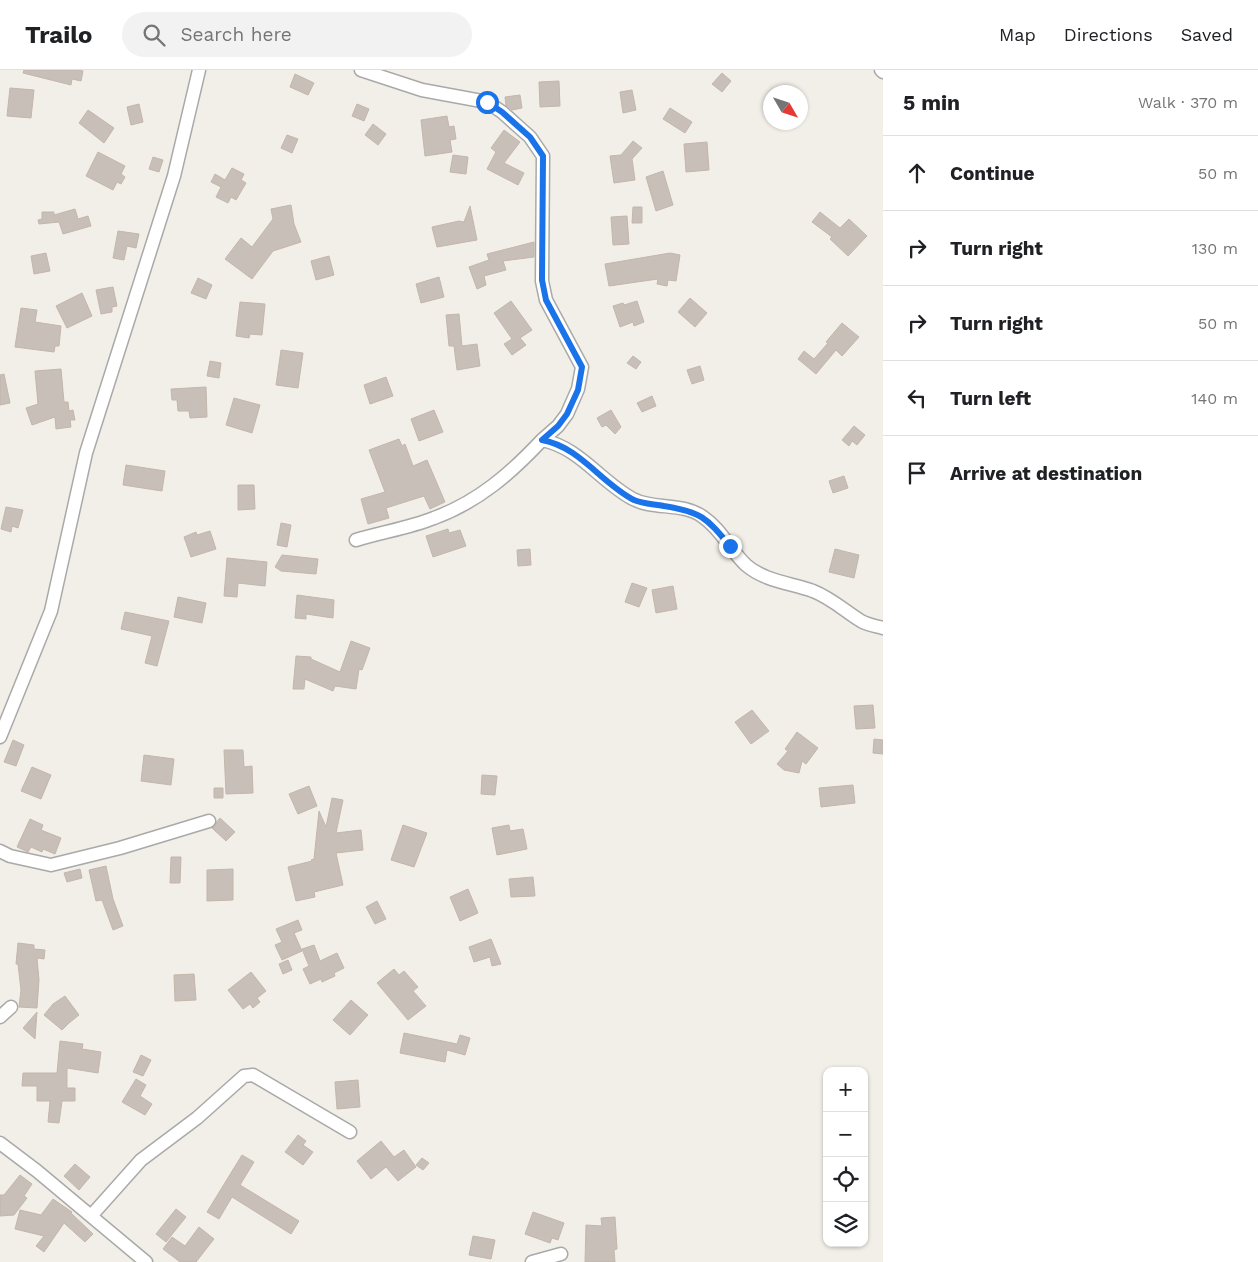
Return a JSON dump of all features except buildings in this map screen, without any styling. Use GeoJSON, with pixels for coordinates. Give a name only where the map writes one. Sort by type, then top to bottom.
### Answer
{"type":"FeatureCollection","features":[{"type":"Feature","properties":{"kind":"street"},"geometry":{"type":"LineString","coordinates":[[0,737],[51,611],[86,453],[174,176],[200,70]]}},
{"type":"Feature","properties":{"kind":"street"},"geometry":{"type":"LineString","coordinates":[[356,540],[418,524],[467,504],[484,493],[523,460],[558,426],[567,414],[578,390],[582,367],[546,300],[542,280],[543,156],[530,137],[502,112],[487,102],[422,90],[361,70]]}},
{"type":"Feature","properties":{"kind":"street"},"geometry":{"type":"LineString","coordinates":[[542,440],[556,442],[593,468],[616,488],[635,500],[690,510],[703,516],[747,566],[767,577],[813,591],[863,622],[883,628]]}},
{"type":"Feature","properties":{"kind":"street"},"geometry":{"type":"LineString","coordinates":[[0,851],[10,856],[51,865],[120,848],[209,821]]}},
{"type":"Feature","properties":{"kind":"street"},"geometry":{"type":"LineString","coordinates":[[0,1017],[11,1007]]}},
{"type":"Feature","properties":{"kind":"street"},"geometry":{"type":"LineString","coordinates":[[91,1216],[141,1160],[197,1118],[244,1076],[253,1075],[350,1132]]}},
{"type":"Feature","properties":{"kind":"street"},"geometry":{"type":"LineString","coordinates":[[0,1143],[146,1262]]}},
{"type":"Feature","properties":{"kind":"street"},"geometry":{"type":"LineString","coordinates":[[532,1262],[561,1254]]}},
{"type":"Feature","properties":{"kind":"route"},"geometry":{"type":"LineString","coordinates":[[487,102],[502,112],[530,137],[543,156],[544,228],[542,280],[546,300],[582,367],[578,390],[567,414],[558,426],[542,440],[556,442],[593,468],[616,488],[635,500],[690,510],[703,516],[730,546]]}}]}
